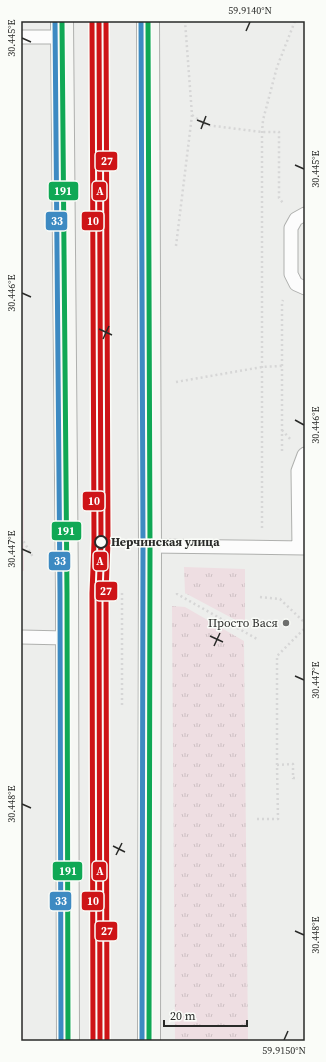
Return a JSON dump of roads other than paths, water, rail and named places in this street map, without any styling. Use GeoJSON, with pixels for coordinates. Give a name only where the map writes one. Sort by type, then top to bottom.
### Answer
{"type":"FeatureCollection","features":[{"type":"Feature","properties":{"kind":"main road"},"geometry":{"type":"LineString","coordinates":[[148,21],[150,546],[149,1041]]}},
{"type":"Feature","properties":{"kind":"main road"},"geometry":{"type":"LineString","coordinates":[[62,29],[68,834],[68,1041]]}},
{"type":"Feature","properties":{"kind":"lane"},"geometry":{"type":"LineString","coordinates":[[21,37],[62,29]]}},
{"type":"Feature","properties":{"kind":"lane"},"geometry":{"type":"LineString","coordinates":[[300,216],[291,228],[291,274],[300,286]]}},
{"type":"Feature","properties":{"kind":"lane"},"geometry":{"type":"LineString","coordinates":[[150,546],[302,548],[302,496],[298,471],[305,454]]}},
{"type":"Feature","properties":{"kind":"lane"},"geometry":{"type":"LineString","coordinates":[[21,637],[66,638]]}},
{"type":"Feature","properties":{"kind":"place","name":"Нерчинская улица"},"geometry":{"type":"Point","coordinates":[101,542]}},
{"type":"Feature","properties":{"kind":"place","name":"Просто Вася"},"geometry":{"type":"Point","coordinates":[286,623]}}]}
